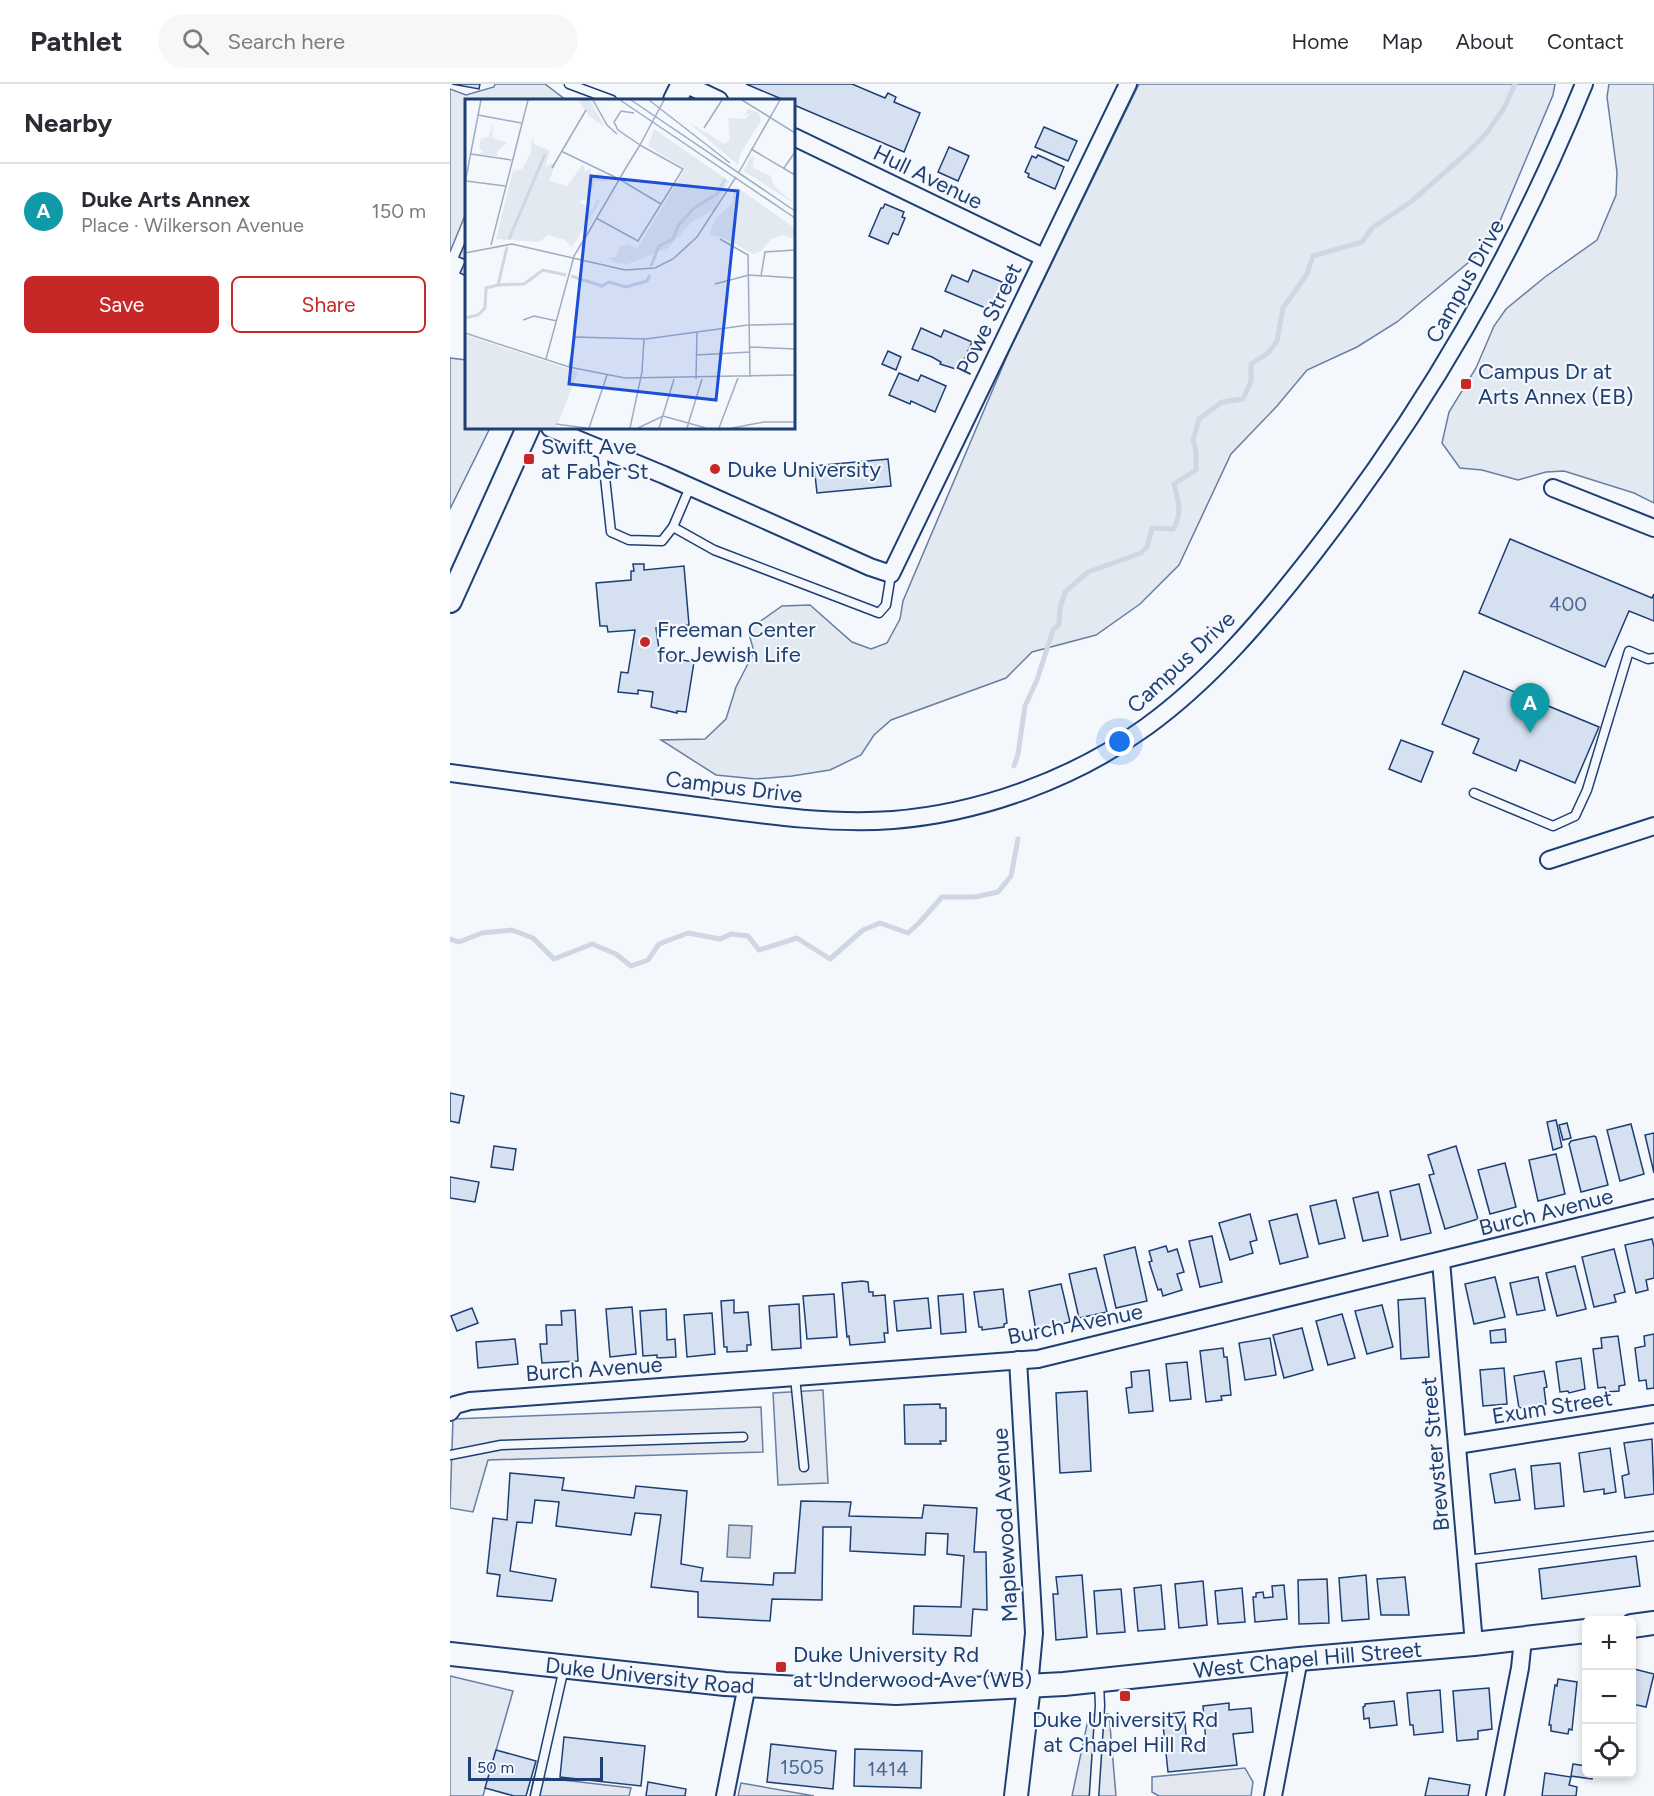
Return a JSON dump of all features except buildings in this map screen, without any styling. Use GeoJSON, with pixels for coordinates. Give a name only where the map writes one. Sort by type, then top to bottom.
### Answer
{"type":"FeatureCollection","features":[{"type":"Feature","properties":{"kind":"main road"},"geometry":{"type":"LineString","coordinates":[[676,99],[684,84]]}},
{"type":"Feature","properties":{"kind":"main road"},"geometry":{"type":"LineString","coordinates":[[450,601],[528,429]]}},
{"type":"Feature","properties":{"kind":"main road"},"geometry":{"type":"LineString","coordinates":[[1636,1625],[1654,1623]]}},
{"type":"Feature","properties":{"kind":"main road","name":"West Chapel Hill Street"},"geometry":{"type":"LineString","coordinates":[[1029,1686],[1582,1632]]}},
{"type":"Feature","properties":{"kind":"main road","name":"Duke University Road"},"geometry":{"type":"LineString","coordinates":[[450,1654],[565,1668],[747,1685],[896,1693],[1029,1686]]}},
{"type":"Feature","properties":{"kind":"main road"},"geometry":{"type":"LineString","coordinates":[[1016,1796],[1029,1686]]}},
{"type":"Feature","properties":{"kind":"street"},"geometry":{"type":"LineString","coordinates":[[684,84],[717,99]]}},
{"type":"Feature","properties":{"kind":"street","name":"Powe Street"},"geometry":{"type":"LineString","coordinates":[[891,574],[1128,84]]}},
{"type":"Feature","properties":{"kind":"street","name":"Campus Drive"},"geometry":{"type":"LineString","coordinates":[[450,773],[808,819],[895,820],[988,802],[1048,781],[1100,756],[1169,710],[1228,655],[1287,588],[1362,491],[1446,363],[1497,273],[1532,204],[1584,84]]}},
{"type":"Feature","properties":{"kind":"street","name":"Hull Avenue"},"geometry":{"type":"LineString","coordinates":[[795,137],[1043,257]]}},
{"type":"Feature","properties":{"kind":"street"},"geometry":{"type":"LineString","coordinates":[[552,429],[870,567],[891,574]]}},
{"type":"Feature","properties":{"kind":"street"},"geometry":{"type":"LineString","coordinates":[[1553,488],[1654,528]]}},
{"type":"Feature","properties":{"kind":"street"},"geometry":{"type":"LineString","coordinates":[[1549,860],[1654,826]]}},
{"type":"Feature","properties":{"kind":"street","name":"Burch Avenue"},"geometry":{"type":"LineString","coordinates":[[453,1408],[470,1401],[1050,1356],[1654,1209]]}},
{"type":"Feature","properties":{"kind":"street","name":"Brewster Street"},"geometry":{"type":"LineString","coordinates":[[1441,1261],[1474,1644]]}},
{"type":"Feature","properties":{"kind":"street","name":"Maplewood Avenue"},"geometry":{"type":"LineString","coordinates":[[1018,1360],[1034,1633],[1029,1686]]}},
{"type":"Feature","properties":{"kind":"street","name":"Exum Street"},"geometry":{"type":"LineString","coordinates":[[1457,1445],[1654,1414]]}},
{"type":"Feature","properties":{"kind":"street"},"geometry":{"type":"LineString","coordinates":[[1495,1796],[1520,1668],[1523,1639]]}},
{"type":"Feature","properties":{"kind":"street"},"geometry":{"type":"LineString","coordinates":[[1273,1796],[1299,1659]]}},
{"type":"Feature","properties":{"kind":"street"},"geometry":{"type":"LineString","coordinates":[[729,1795],[747,1685]]}},
{"type":"Feature","properties":{"kind":"lane"},"geometry":{"type":"LineString","coordinates":[[569,84],[609,99]]}},
{"type":"Feature","properties":{"kind":"lane"},"geometry":{"type":"LineString","coordinates":[[602,449],[612,532],[629,540],[662,541],[673,527],[690,487]]}},
{"type":"Feature","properties":{"kind":"lane"},"geometry":{"type":"LineString","coordinates":[[673,527],[714,550],[879,613],[886,605],[891,574]]}},
{"type":"Feature","properties":{"kind":"lane"},"geometry":{"type":"LineString","coordinates":[[1474,793],[1553,826],[1575,816],[1587,790],[1629,651],[1648,659],[1654,658]]}},
{"type":"Feature","properties":{"kind":"lane"},"geometry":{"type":"LineString","coordinates":[[795,1377],[804,1467]]}},
{"type":"Feature","properties":{"kind":"lane"},"geometry":{"type":"LineString","coordinates":[[450,1455],[501,1445],[742,1437]]}},
{"type":"Feature","properties":{"kind":"lane"},"geometry":{"type":"LineString","coordinates":[[1467,1560],[1654,1536]]}},
{"type":"Feature","properties":{"kind":"lane"},"geometry":{"type":"LineString","coordinates":[[534,1796],[565,1668]]}},
{"type":"Feature","properties":{"kind":"lane"},"geometry":{"type":"LineString","coordinates":[[1094,1796],[1100,1706],[1099,1680]]}},
{"type":"Feature","properties":{"kind":"shaded area"},"geometry":{"type":"Polygon","coordinates":[[[495,84],[545,84],[565,99],[465,99],[465,215],[450,252],[450,89],[466,95],[494,87],[495,84]]]}},
{"type":"Feature","properties":{"kind":"shaded area"},"geometry":{"type":"Polygon","coordinates":[[[1139,84],[1555,84],[1553,95],[1497,228],[1475,257],[1397,322],[1357,347],[1307,370],[1277,406],[1231,454],[1179,565],[1140,604],[1096,635],[1032,652],[1006,678],[891,720],[874,735],[861,755],[830,770],[756,779],[716,775],[661,740],[705,739],[726,719],[736,687],[754,652],[748,630],[782,606],[810,605],[852,642],[871,649],[887,643],[900,619],[903,601],[1010,349],[1139,84]]]}},
{"type":"Feature","properties":{"kind":"shaded area"},"geometry":{"type":"Polygon","coordinates":[[[1609,84],[1654,84],[1654,503],[1634,493],[1564,471],[1546,472],[1518,480],[1482,470],[1460,468],[1442,443],[1449,412],[1476,368],[1494,326],[1506,309],[1545,277],[1597,240],[1616,195],[1617,172],[1607,97],[1609,84]]]}},
{"type":"Feature","properties":{"kind":"shaded area"},"geometry":{"type":"Polygon","coordinates":[[[450,358],[465,360],[465,429],[490,429],[450,509],[450,358]]]}},
{"type":"Feature","properties":{"kind":"shaded area"},"geometry":{"type":"Polygon","coordinates":[[[823,1390],[828,1483],[778,1485],[773,1393],[823,1390]]]}},
{"type":"Feature","properties":{"kind":"shaded area"},"geometry":{"type":"Polygon","coordinates":[[[761,1407],[763,1452],[488,1460],[473,1512],[450,1508],[453,1419],[761,1407]]]}},
{"type":"Feature","properties":{"kind":"shaded area"},"geometry":{"type":"Polygon","coordinates":[[[729,1525],[752,1526],[750,1558],[727,1557],[729,1525]]]}},
{"type":"Feature","properties":{"kind":"shaded area"},"geometry":{"type":"Polygon","coordinates":[[[450,1676],[513,1691],[483,1796],[450,1796],[450,1676]]]}},
{"type":"Feature","properties":{"kind":"shaded area"},"geometry":{"type":"Polygon","coordinates":[[[1109,1714],[1116,1796],[1072,1796],[1089,1715],[1109,1714]]]}},
{"type":"Feature","properties":{"kind":"shaded area"},"geometry":{"type":"Polygon","coordinates":[[[1245,1768],[1253,1782],[1251,1796],[1159,1796],[1152,1792],[1152,1777],[1245,1768]]]}},
{"type":"Feature","properties":{"kind":"shaded area"},"geometry":{"type":"Polygon","coordinates":[[[534,1777],[631,1788],[629,1796],[530,1796],[534,1777]]]}},
{"type":"Feature","properties":{"kind":"shaded area"},"geometry":{"type":"Polygon","coordinates":[[[741,1783],[814,1796],[738,1796],[741,1783]]]}},
{"type":"Feature","properties":{"kind":"waterway"},"geometry":{"type":"LineString","coordinates":[[1014,766],[1025,706],[1037,680],[1053,630],[1059,624],[1060,608],[1065,592],[1088,572],[1141,553],[1147,547],[1152,528],[1173,529],[1179,512],[1174,484],[1196,470],[1196,451],[1193,440],[1199,419],[1222,402],[1243,399],[1251,381],[1251,364],[1268,353],[1277,341],[1283,308],[1307,274],[1313,256],[1362,242],[1372,228],[1412,201],[1485,135],[1504,108],[1515,84]]}},
{"type":"Feature","properties":{"kind":"waterway"},"geometry":{"type":"LineString","coordinates":[[450,939],[459,942],[482,933],[512,930],[533,938],[554,959],[592,944],[616,954],[631,966],[648,960],[659,944],[688,933],[720,939],[731,934],[748,936],[759,950],[797,938],[830,959],[863,930],[880,923],[908,933],[942,897],[975,897],[998,892],[1011,876],[1018,839]]}},
{"type":"Feature","properties":{"kind":"place","name":"Campus Dr at Arts Annex (EB)"},"geometry":{"type":"Point","coordinates":[1466,384]}},
{"type":"Feature","properties":{"kind":"place","name":"Swift Ave at Faber St"},"geometry":{"type":"Point","coordinates":[529,459]}},
{"type":"Feature","properties":{"kind":"place","name":"Duke University"},"geometry":{"type":"Point","coordinates":[715,469]}},
{"type":"Feature","properties":{"kind":"place","name":"Freeman Center for Jewish Life"},"geometry":{"type":"Point","coordinates":[645,642]}},
{"type":"Feature","properties":{"kind":"place","name":"Duke Arts Annex"},"geometry":{"type":"Point","coordinates":[1530,733]}},
{"type":"Feature","properties":{"kind":"place","name":"Duke University Rd at Underwood Ave (WB)"},"geometry":{"type":"Point","coordinates":[781,1667]}},
{"type":"Feature","properties":{"kind":"place","name":"Duke University Rd at Chapel Hill Rd"},"geometry":{"type":"Point","coordinates":[1125,1696]}}]}
